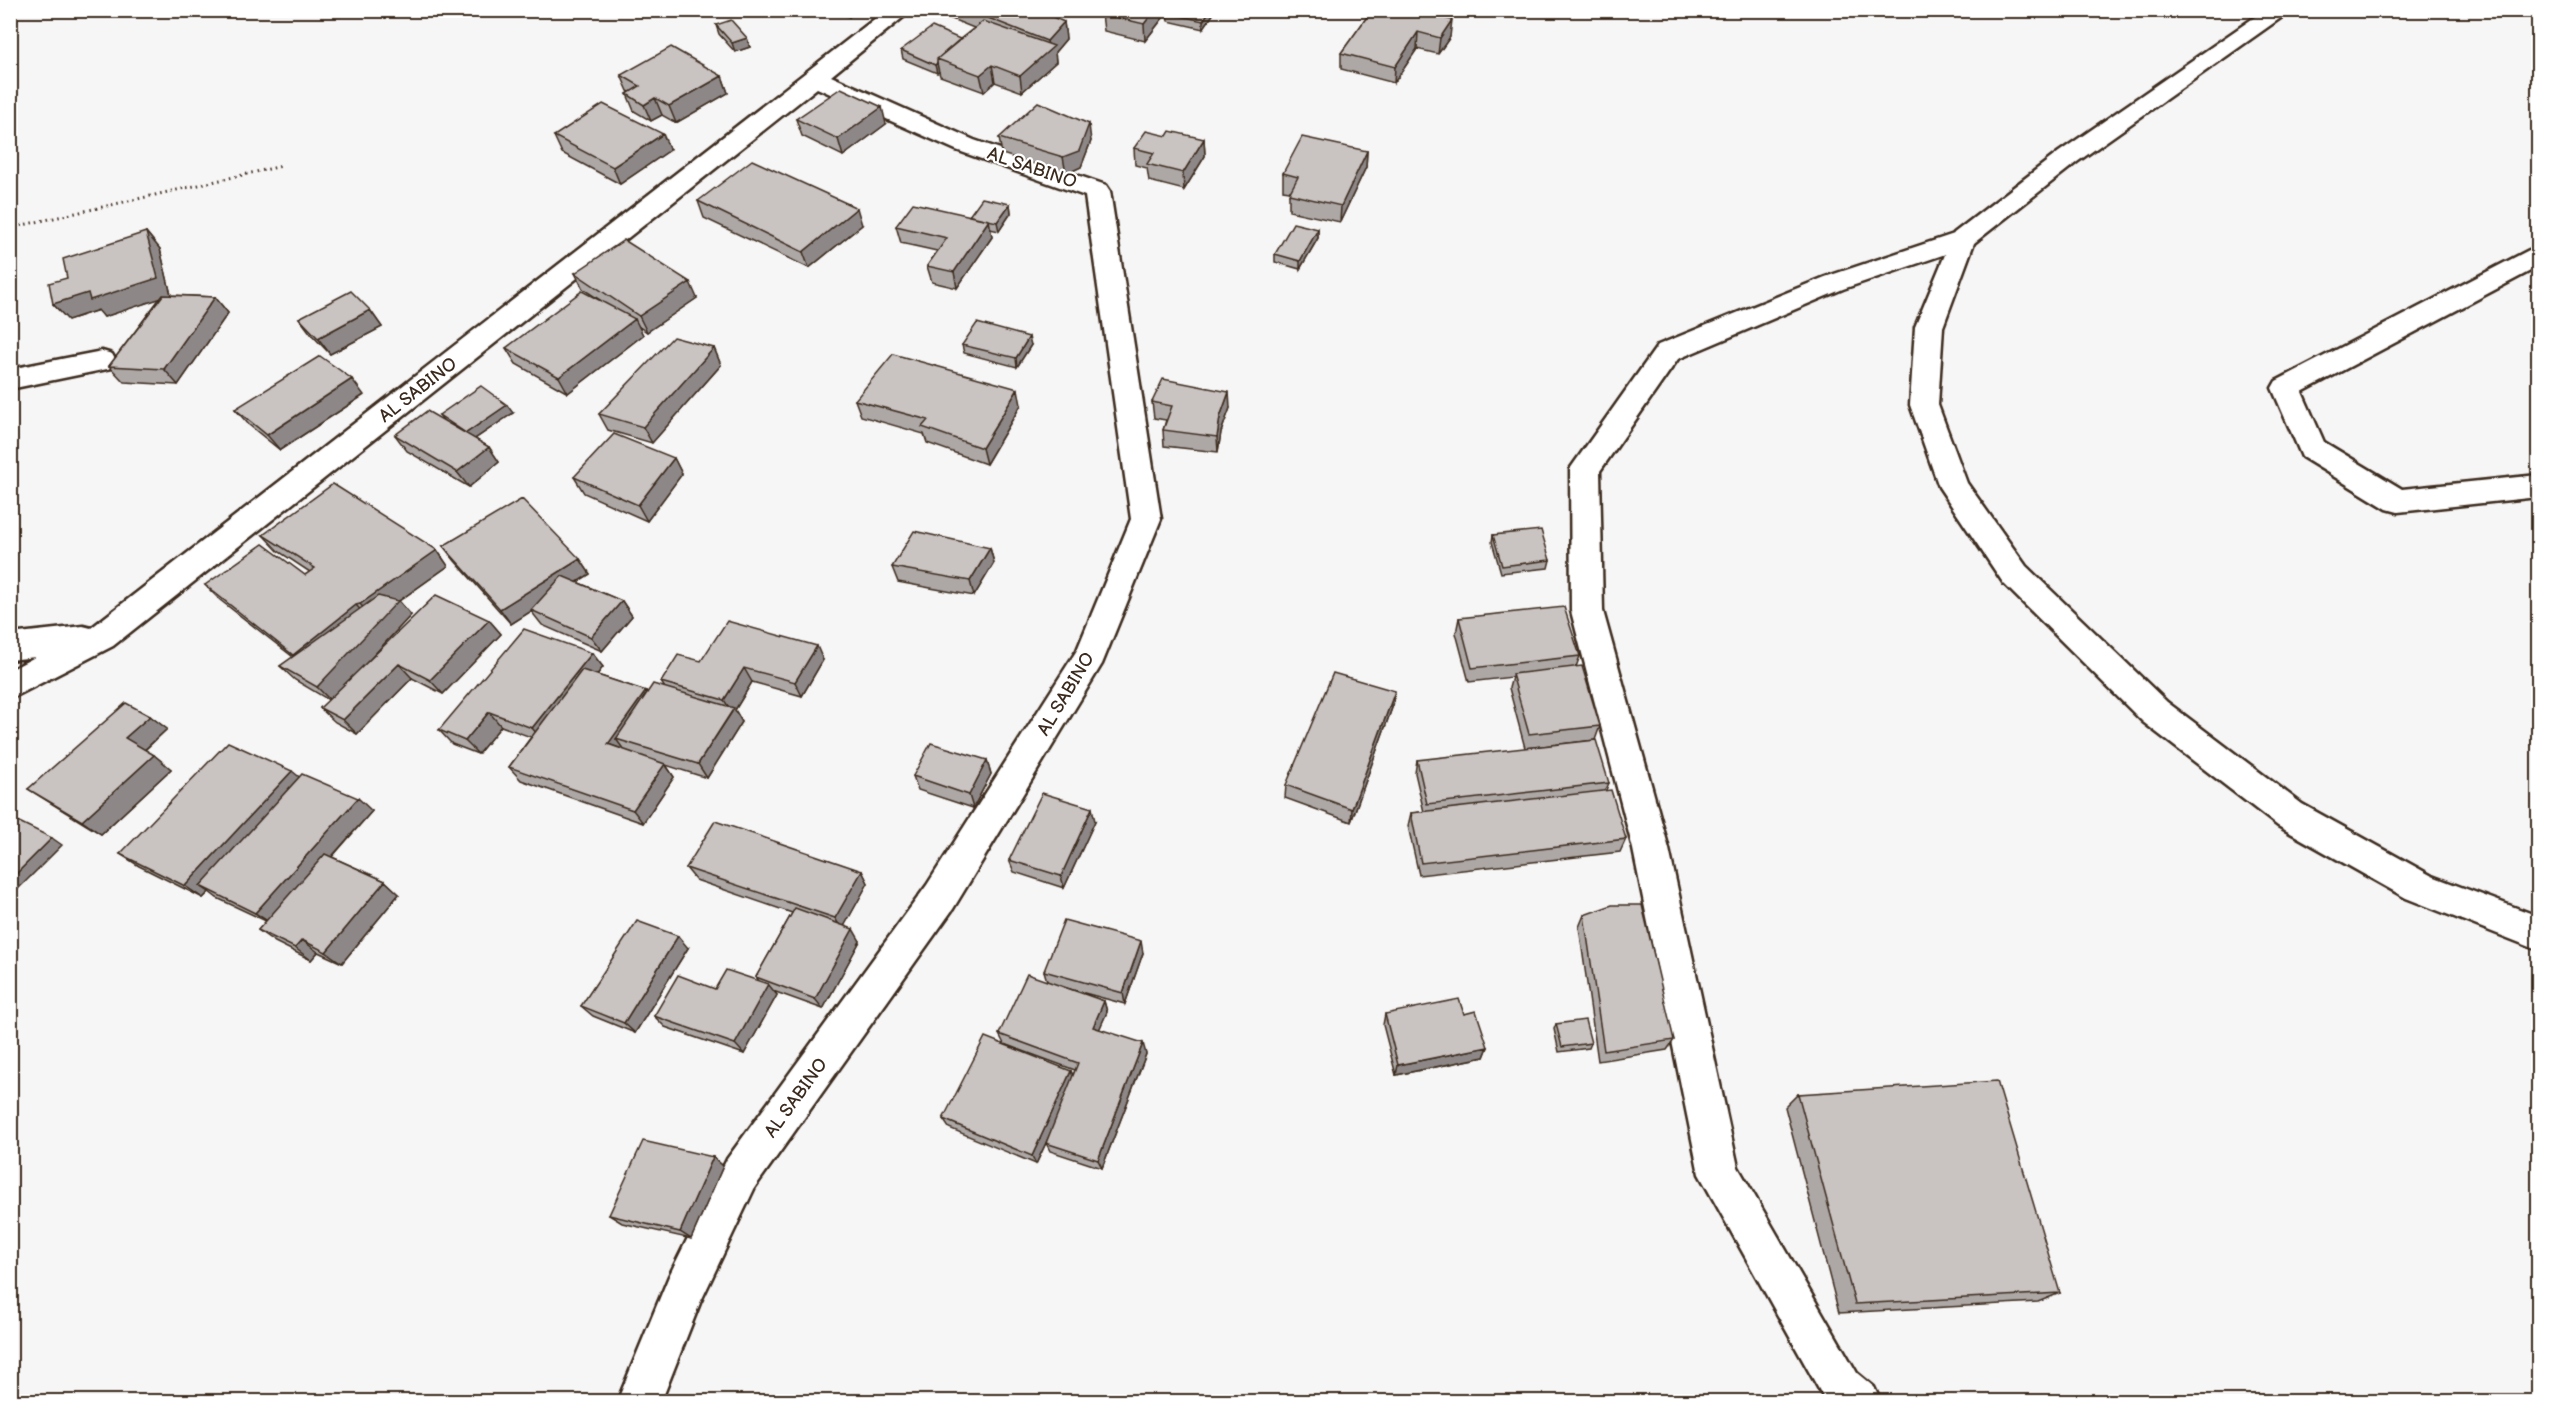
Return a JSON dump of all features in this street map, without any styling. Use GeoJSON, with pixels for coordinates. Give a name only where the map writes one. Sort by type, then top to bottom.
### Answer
{"type":"FeatureCollection","features":[{"type":"Feature","properties":{"kind":"street","name":"AL SABINO"},"geometry":{"type":"LineString","coordinates":[[10,686],[102,637],[901,10]]}},
{"type":"Feature","properties":{"kind":"street"},"geometry":{"type":"LineString","coordinates":[[1859,1401],[1842,1388],[1719,1174],[1651,849],[1587,611],[1585,469],[1668,352],[1834,284],[1963,239],[2068,157],[2281,10]]}},
{"type":"Feature","properties":{"kind":"street","name":"AL SABINO"},"geometry":{"type":"LineString","coordinates":[[639,1401],[684,1292],[741,1173],[940,897],[1091,655],[1146,519],[1097,190],[965,146],[815,78]]}},
{"type":"Feature","properties":{"kind":"street"},"geometry":{"type":"LineString","coordinates":[[1963,239],[1929,327],[1924,405],[1954,487],[2016,575],[2155,712],[2290,815],[2419,887],[2538,933]]}},
{"type":"Feature","properties":{"kind":"street"},"geometry":{"type":"LineString","coordinates":[[2538,256],[2286,388],[2312,449],[2398,501],[2538,486]]}},
{"type":"Feature","properties":{"kind":"street"},"geometry":{"type":"LineString","coordinates":[[10,379],[102,361]]}},
{"type":"Feature","properties":{"kind":"street"},"geometry":{"type":"LineString","coordinates":[[10,647],[102,637]]}},
{"type":"Feature","properties":{"kind":"path"},"geometry":{"type":"LineString","coordinates":[[10,228],[282,166]]}},
{"type":"Feature","properties":{"kind":"building"},"geometry":{"type":"Polygon","coordinates":[[[968,10],[1037,10],[1064,22],[1047,41],[968,10]]]}},
{"type":"Feature","properties":{"kind":"building"},"geometry":{"type":"Polygon","coordinates":[[[1105,10],[1155,10],[1144,24],[1102,14],[1105,10]]]}},
{"type":"Feature","properties":{"kind":"building"},"geometry":{"type":"Polygon","coordinates":[[[1169,10],[1210,10],[1203,21],[1167,13],[1169,10]]]}},
{"type":"Feature","properties":{"kind":"building"},"geometry":{"type":"Polygon","coordinates":[[[1372,10],[1413,10],[1452,20],[1440,38],[1418,32],[1395,67],[1341,53],[1372,10]]]}},
{"type":"Feature","properties":{"kind":"building"},"geometry":{"type":"Polygon","coordinates":[[[731,20],[747,38],[732,43],[716,25],[731,20]]]}},
{"type":"Feature","properties":{"kind":"building"},"geometry":{"type":"Polygon","coordinates":[[[983,21],[1054,46],[1020,76],[992,65],[980,75],[937,59],[983,21]]]}},
{"type":"Feature","properties":{"kind":"building"},"geometry":{"type":"Polygon","coordinates":[[[932,27],[960,39],[937,59],[935,65],[901,50],[932,27]]]}},
{"type":"Feature","properties":{"kind":"building"},"geometry":{"type":"Polygon","coordinates":[[[671,47],[722,76],[669,106],[655,98],[644,105],[627,94],[640,86],[621,75],[671,47]]]}},
{"type":"Feature","properties":{"kind":"building"},"geometry":{"type":"Polygon","coordinates":[[[841,88],[882,107],[838,139],[796,119],[841,88]]]}},
{"type":"Feature","properties":{"kind":"building"},"geometry":{"type":"Polygon","coordinates":[[[1038,102],[1089,124],[1079,151],[1063,157],[999,138],[1038,102]]]}},
{"type":"Feature","properties":{"kind":"building"},"geometry":{"type":"Polygon","coordinates":[[[603,104],[663,134],[613,167],[554,136],[603,104]]]}},
{"type":"Feature","properties":{"kind":"building"},"geometry":{"type":"Polygon","coordinates":[[[1146,131],[1167,136],[1170,131],[1204,139],[1183,173],[1147,164],[1154,153],[1134,148],[1146,131]]]}},
{"type":"Feature","properties":{"kind":"building"},"geometry":{"type":"Polygon","coordinates":[[[1302,137],[1367,151],[1341,206],[1289,194],[1298,177],[1283,173],[1302,137]]]}},
{"type":"Feature","properties":{"kind":"building"},"geometry":{"type":"Polygon","coordinates":[[[752,160],[857,208],[803,252],[698,201],[752,160]]]}},
{"type":"Feature","properties":{"kind":"building"},"geometry":{"type":"Polygon","coordinates":[[[982,198],[1010,204],[997,222],[969,216],[982,198]]]}},
{"type":"Feature","properties":{"kind":"building"},"geometry":{"type":"Polygon","coordinates":[[[913,203],[989,220],[954,272],[927,266],[947,238],[896,226],[913,203]]]}},
{"type":"Feature","properties":{"kind":"building"},"geometry":{"type":"Polygon","coordinates":[[[1293,223],[1318,229],[1300,261],[1275,254],[1293,223]]]}},
{"type":"Feature","properties":{"kind":"building"},"geometry":{"type":"Polygon","coordinates":[[[146,232],[158,278],[90,300],[88,293],[53,304],[49,283],[67,278],[63,259],[146,232]]]}},
{"type":"Feature","properties":{"kind":"building"},"geometry":{"type":"Polygon","coordinates":[[[624,240],[690,282],[639,316],[575,273],[624,240]]]}},
{"type":"Feature","properties":{"kind":"building"},"geometry":{"type":"Polygon","coordinates":[[[351,291],[370,310],[318,338],[299,318],[351,291]]]}},
{"type":"Feature","properties":{"kind":"building"},"geometry":{"type":"Polygon","coordinates":[[[582,291],[635,319],[559,377],[506,348],[582,291]]]}},
{"type":"Feature","properties":{"kind":"building"},"geometry":{"type":"Polygon","coordinates":[[[163,295],[215,297],[164,369],[109,366],[163,295]]]}},
{"type":"Feature","properties":{"kind":"building"},"geometry":{"type":"Polygon","coordinates":[[[977,323],[1029,337],[1016,358],[962,345],[977,323]]]}},
{"type":"Feature","properties":{"kind":"building"},"geometry":{"type":"Polygon","coordinates":[[[673,337],[714,348],[643,427],[599,414],[673,337]]]}},
{"type":"Feature","properties":{"kind":"building"},"geometry":{"type":"Polygon","coordinates":[[[893,354],[1018,389],[982,448],[922,427],[928,420],[855,400],[893,354]]]}},
{"type":"Feature","properties":{"kind":"building"},"geometry":{"type":"Polygon","coordinates":[[[320,356],[352,379],[267,435],[235,409],[320,356]]]}},
{"type":"Feature","properties":{"kind":"building"},"geometry":{"type":"Polygon","coordinates":[[[1163,379],[1229,392],[1220,417],[1217,437],[1163,430],[1172,406],[1152,402],[1163,379]]]}},
{"type":"Feature","properties":{"kind":"building"},"geometry":{"type":"Polygon","coordinates":[[[481,386],[507,405],[466,433],[439,415],[481,386]]]}},
{"type":"Feature","properties":{"kind":"building"},"geometry":{"type":"Polygon","coordinates":[[[427,411],[489,447],[457,472],[395,435],[427,411]]]}},
{"type":"Feature","properties":{"kind":"building"},"geometry":{"type":"Polygon","coordinates":[[[614,434],[674,458],[638,505],[574,477],[614,434]]]}},
{"type":"Feature","properties":{"kind":"building"},"geometry":{"type":"Polygon","coordinates":[[[333,484],[437,550],[356,605],[293,655],[205,585],[263,544],[305,575],[315,568],[263,535],[333,484]]]}},
{"type":"Feature","properties":{"kind":"building"},"geometry":{"type":"Polygon","coordinates":[[[522,499],[580,559],[500,609],[443,546],[522,499]]]}},
{"type":"Feature","properties":{"kind":"building"},"geometry":{"type":"Polygon","coordinates":[[[1541,530],[1550,560],[1502,566],[1493,535],[1541,530]]]}},
{"type":"Feature","properties":{"kind":"building"},"geometry":{"type":"Polygon","coordinates":[[[914,531],[990,548],[970,581],[892,567],[914,531]]]}},
{"type":"Feature","properties":{"kind":"building"},"geometry":{"type":"Polygon","coordinates":[[[562,576],[622,601],[591,637],[531,610],[562,576]]]}},
{"type":"Feature","properties":{"kind":"building"},"geometry":{"type":"Polygon","coordinates":[[[436,595],[489,620],[430,680],[399,664],[343,720],[320,708],[436,595]]]}},
{"type":"Feature","properties":{"kind":"building"},"geometry":{"type":"Polygon","coordinates":[[[378,596],[398,601],[317,687],[280,666],[378,596]]]}},
{"type":"Feature","properties":{"kind":"building"},"geometry":{"type":"Polygon","coordinates":[[[1564,607],[1580,656],[1472,668],[1459,618],[1564,607]]]}},
{"type":"Feature","properties":{"kind":"building"},"geometry":{"type":"Polygon","coordinates":[[[727,621],[817,646],[795,682],[744,668],[724,700],[661,682],[678,655],[701,661],[727,621]]]}},
{"type":"Feature","properties":{"kind":"building"},"geometry":{"type":"Polygon","coordinates":[[[524,629],[592,653],[532,728],[489,712],[465,741],[439,730],[524,629]]]}},
{"type":"Feature","properties":{"kind":"building"},"geometry":{"type":"Polygon","coordinates":[[[1582,666],[1600,726],[1529,734],[1512,674],[1582,666]]]}},
{"type":"Feature","properties":{"kind":"building"},"geometry":{"type":"Polygon","coordinates":[[[582,670],[646,691],[608,744],[665,764],[633,810],[509,767],[582,670]]]}},
{"type":"Feature","properties":{"kind":"building"},"geometry":{"type":"Polygon","coordinates":[[[1333,673],[1395,691],[1352,809],[1286,785],[1333,673]]]}},
{"type":"Feature","properties":{"kind":"building"},"geometry":{"type":"Polygon","coordinates":[[[653,684],[734,708],[698,764],[616,739],[653,684]]]}},
{"type":"Feature","properties":{"kind":"building"},"geometry":{"type":"Polygon","coordinates":[[[126,703],[150,716],[125,738],[154,755],[82,821],[28,789],[126,703]]]}},
{"type":"Feature","properties":{"kind":"building"},"geometry":{"type":"Polygon","coordinates":[[[1596,740],[1609,783],[1427,804],[1417,760],[1596,740]]]}},
{"type":"Feature","properties":{"kind":"building"},"geometry":{"type":"Polygon","coordinates":[[[228,742],[292,771],[185,886],[120,854],[228,742]]]}},
{"type":"Feature","properties":{"kind":"building"},"geometry":{"type":"Polygon","coordinates":[[[931,743],[987,760],[969,795],[913,776],[931,743]]]}},
{"type":"Feature","properties":{"kind":"building"},"geometry":{"type":"Polygon","coordinates":[[[302,774],[358,798],[255,913],[200,886],[302,774]]]}},
{"type":"Feature","properties":{"kind":"building"},"geometry":{"type":"Polygon","coordinates":[[[1611,790],[1626,839],[1421,863],[1411,813],[1611,790]]]}},
{"type":"Feature","properties":{"kind":"building"},"geometry":{"type":"Polygon","coordinates":[[[1042,793],[1092,808],[1061,876],[1009,860],[1042,793]]]}},
{"type":"Feature","properties":{"kind":"building"},"geometry":{"type":"Polygon","coordinates":[[[15,820],[52,838],[10,880],[10,824],[15,820]]]}},
{"type":"Feature","properties":{"kind":"building"},"geometry":{"type":"Polygon","coordinates":[[[715,821],[862,871],[835,918],[686,868],[715,821]]]}},
{"type":"Feature","properties":{"kind":"building"},"geometry":{"type":"Polygon","coordinates":[[[325,854],[385,881],[326,952],[302,940],[295,948],[258,930],[325,854]]]}},
{"type":"Feature","properties":{"kind":"building"},"geometry":{"type":"Polygon","coordinates":[[[1612,905],[1642,905],[1674,1040],[1604,1051],[1584,915],[1612,905]]]}},
{"type":"Feature","properties":{"kind":"building"},"geometry":{"type":"Polygon","coordinates":[[[795,908],[853,929],[815,999],[756,977],[795,908]]]}},
{"type":"Feature","properties":{"kind":"building"},"geometry":{"type":"Polygon","coordinates":[[[1064,920],[1141,941],[1123,993],[1044,971],[1064,920]]]}},
{"type":"Feature","properties":{"kind":"building"},"geometry":{"type":"Polygon","coordinates":[[[637,921],[678,936],[624,1023],[581,1006],[637,921]]]}},
{"type":"Feature","properties":{"kind":"building"},"geometry":{"type":"Polygon","coordinates":[[[726,970],[768,984],[735,1044],[654,1016],[678,975],[715,989],[726,970]]]}},
{"type":"Feature","properties":{"kind":"building"},"geometry":{"type":"Polygon","coordinates":[[[1027,974],[1104,1001],[1093,1027],[1143,1043],[1098,1160],[1046,1143],[1078,1063],[999,1034],[1027,974]]]}},
{"type":"Feature","properties":{"kind":"building"},"geometry":{"type":"Polygon","coordinates":[[[1459,999],[1464,1014],[1476,1011],[1488,1047],[1398,1065],[1385,1014],[1459,999]]]}},
{"type":"Feature","properties":{"kind":"building"},"geometry":{"type":"Polygon","coordinates":[[[1585,1020],[1591,1043],[1562,1047],[1556,1024],[1585,1020]]]}},
{"type":"Feature","properties":{"kind":"building"},"geometry":{"type":"Polygon","coordinates":[[[985,1037],[1071,1071],[1032,1156],[943,1119],[985,1037]]]}},
{"type":"Feature","properties":{"kind":"building"},"geometry":{"type":"Polygon","coordinates":[[[1997,1081],[2060,1293],[1855,1304],[1798,1094],[1997,1081]]]}},
{"type":"Feature","properties":{"kind":"building"},"geometry":{"type":"Polygon","coordinates":[[[643,1141],[713,1157],[680,1232],[609,1215],[643,1141]]]}}]}
